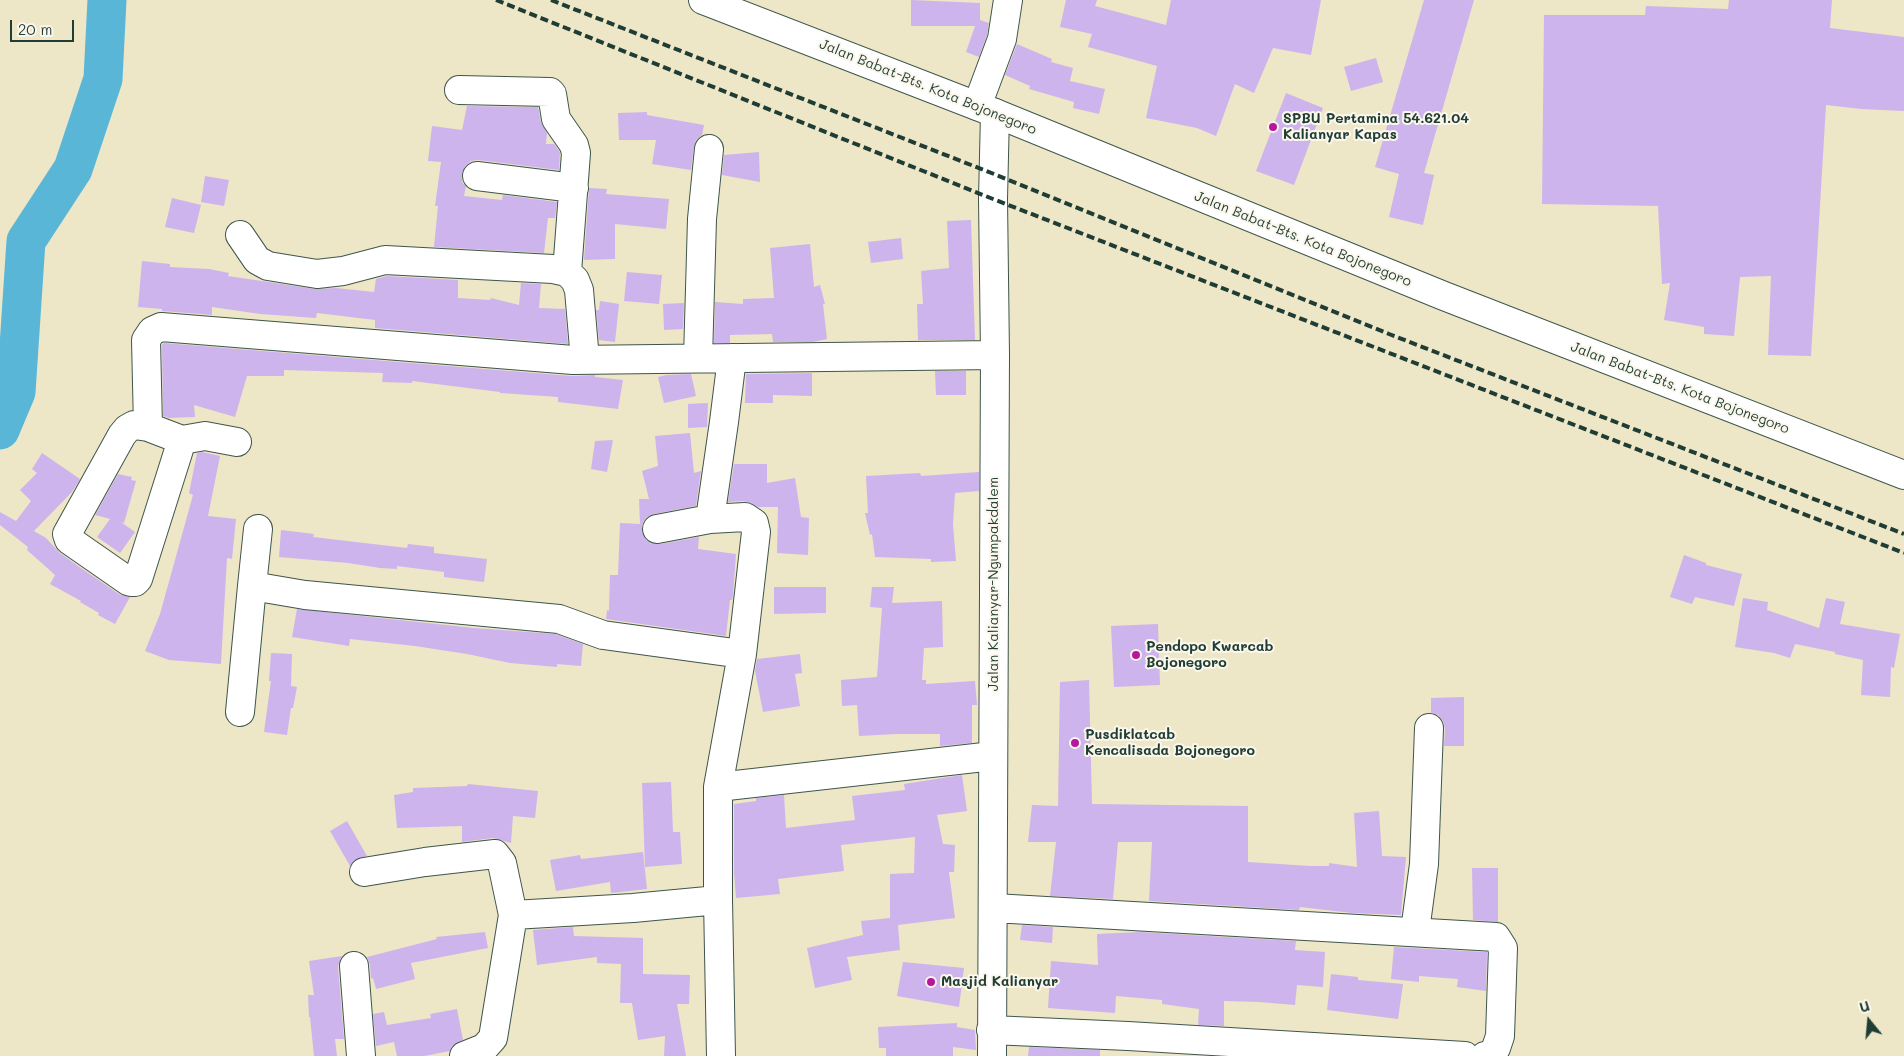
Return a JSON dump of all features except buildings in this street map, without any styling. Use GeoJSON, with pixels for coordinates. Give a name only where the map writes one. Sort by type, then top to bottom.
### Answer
{"type":"FeatureCollection","features":[{"type":"Feature","properties":{"kind":"main road","name":"Jalan Babat-Bts. Kota Bojonegoro"},"geometry":{"type":"LineString","coordinates":[[703,0],[986,109],[1444,296],[1904,475]]}},
{"type":"Feature","properties":{"kind":"main road","name":"Jalan Kalianyar-Ngumpakdalem"},"geometry":{"type":"LineString","coordinates":[[992,1043],[995,355],[993,199],[986,109],[1002,39],[1008,0]]}},
{"type":"Feature","properties":{"kind":"main road"},"geometry":{"type":"LineString","coordinates":[[459,90],[550,92],[553,96],[558,124],[574,145],[576,153],[568,272]]}},
{"type":"Feature","properties":{"kind":"main road"},"geometry":{"type":"LineString","coordinates":[[698,358],[702,219],[710,149]]}},
{"type":"Feature","properties":{"kind":"main road"},"geometry":{"type":"LineString","coordinates":[[477,176],[574,188]]}},
{"type":"Feature","properties":{"kind":"main road"},"geometry":{"type":"LineString","coordinates":[[240,235],[257,260],[268,266],[317,274],[344,271],[385,260],[553,269],[568,272],[575,280],[579,290],[585,360]]}},
{"type":"Feature","properties":{"kind":"main road"},"geometry":{"type":"LineString","coordinates":[[148,427],[146,340],[152,331],[161,327],[585,360],[995,355]]}},
{"type":"Feature","properties":{"kind":"main road"},"geometry":{"type":"LineString","coordinates":[[710,518],[732,358]]}},
{"type":"Feature","properties":{"kind":"main road"},"geometry":{"type":"LineString","coordinates":[[182,440],[138,579],[135,582],[128,581],[69,540],[66,534],[126,429],[134,425],[148,427],[182,440],[206,436],[237,442]]}},
{"type":"Feature","properties":{"kind":"main road"},"geometry":{"type":"LineString","coordinates":[[657,529],[710,518],[745,517],[754,523],[756,532],[742,654],[718,787],[721,1056]]}},
{"type":"Feature","properties":{"kind":"main road"},"geometry":{"type":"LineString","coordinates":[[240,712],[258,529]]}},
{"type":"Feature","properties":{"kind":"main road"},"geometry":{"type":"LineString","coordinates":[[252,586],[305,595],[559,619],[603,635],[742,654]]}},
{"type":"Feature","properties":{"kind":"main road"},"geometry":{"type":"LineString","coordinates":[[1415,931],[1424,864],[1429,728]]}},
{"type":"Feature","properties":{"kind":"main road"},"geometry":{"type":"LineString","coordinates":[[718,787],[993,756]]}},
{"type":"Feature","properties":{"kind":"main road"},"geometry":{"type":"LineString","coordinates":[[364,872],[425,862],[496,854],[502,863],[513,915],[493,1038],[484,1048],[464,1056]]}},
{"type":"Feature","properties":{"kind":"main road"},"geometry":{"type":"LineString","coordinates":[[513,915],[632,908],[718,900]]}},
{"type":"Feature","properties":{"kind":"main road"},"geometry":{"type":"LineString","coordinates":[[994,908],[1496,937],[1503,948],[1500,1036],[1496,1048],[1486,1056]]}},
{"type":"Feature","properties":{"kind":"main road"},"geometry":{"type":"LineString","coordinates":[[354,966],[361,1056]]}},
{"type":"Feature","properties":{"kind":"main road"},"geometry":{"type":"LineString","coordinates":[[992,1043],[1128,1036],[1465,1056]]}},
{"type":"Feature","properties":{"kind":"waterway"},"geometry":{"type":"LineString","coordinates":[[0,430],[16,392],[26,241],[73,169],[103,79],[107,0]]}},
{"type":"Feature","properties":{"kind":"railway"},"geometry":{"type":"LineString","coordinates":[[496,0],[993,199],[1904,553]]}},
{"type":"Feature","properties":{"kind":"railway"},"geometry":{"type":"LineString","coordinates":[[551,0],[994,174],[1389,334],[1904,534]]}},
{"type":"Feature","properties":{"kind":"place","name":"SPBU Pertamina 54.621.04 Kalianyar Kapas"},"geometry":{"type":"Point","coordinates":[1273,127]}},
{"type":"Feature","properties":{"kind":"place","name":"Pendopo Kwarcab Bojonegoro"},"geometry":{"type":"Point","coordinates":[1136,655]}},
{"type":"Feature","properties":{"kind":"place","name":"Pusdiklatcab Kencalisada Bojonegoro"},"geometry":{"type":"Point","coordinates":[1075,743]}},
{"type":"Feature","properties":{"kind":"place","name":"Masjid Kalianyar"},"geometry":{"type":"Point","coordinates":[931,982]}}]}
